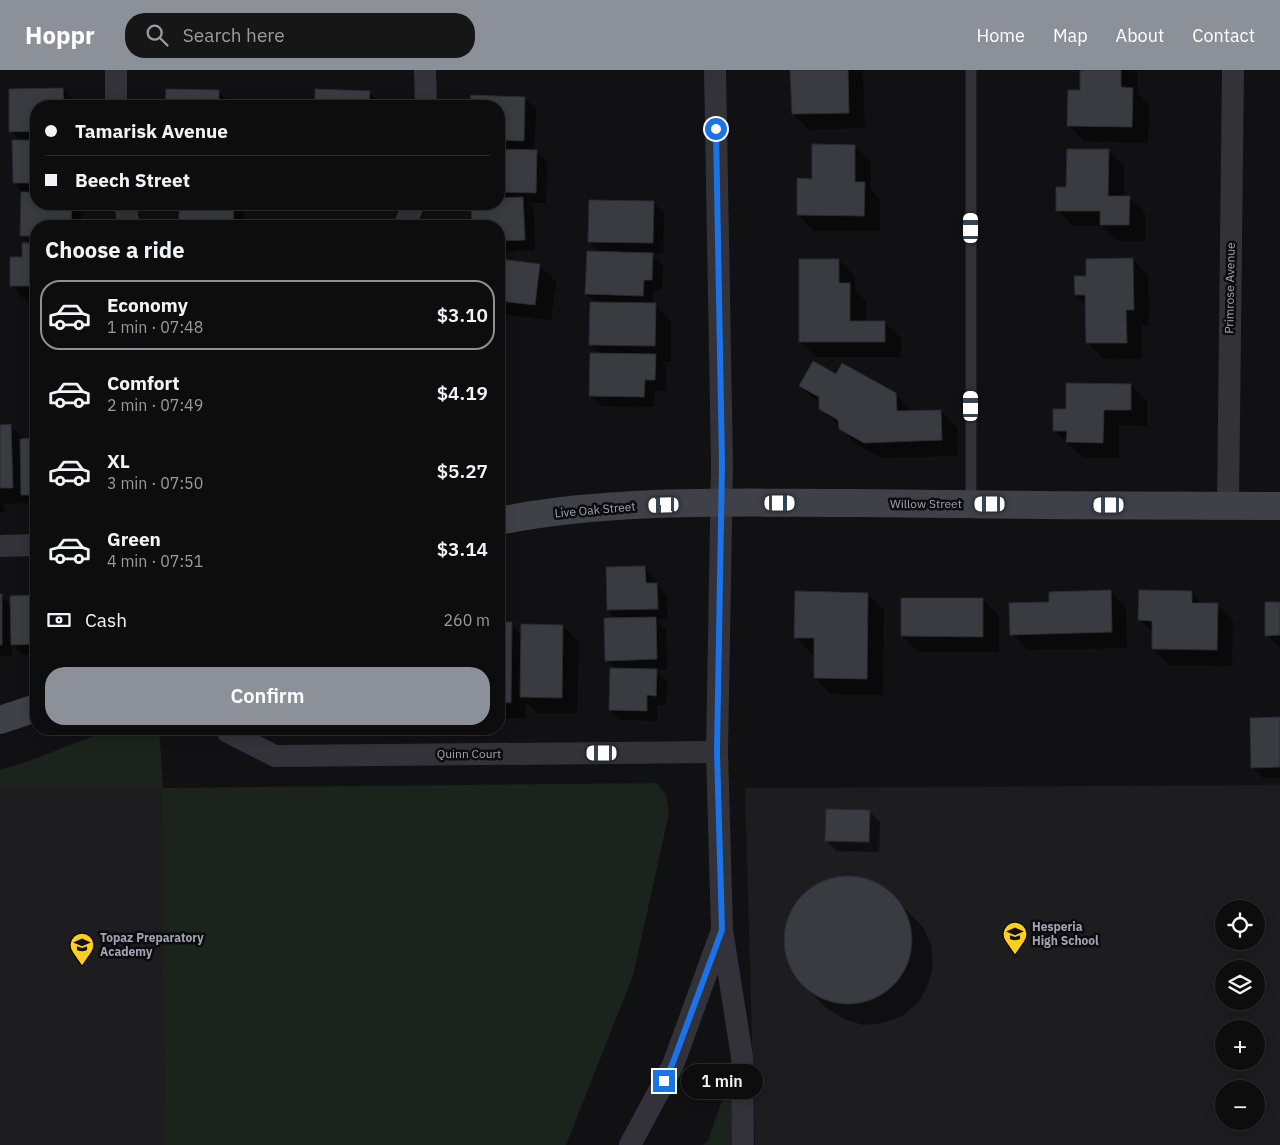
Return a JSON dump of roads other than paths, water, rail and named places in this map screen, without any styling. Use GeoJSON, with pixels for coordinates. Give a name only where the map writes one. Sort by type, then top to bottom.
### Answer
{"type":"FeatureCollection","features":[{"type":"Feature","properties":{"kind":"street"},"geometry":{"type":"LineString","coordinates":[[116,70],[116,100]]}},
{"type":"Feature","properties":{"kind":"street"},"geometry":{"type":"LineString","coordinates":[[425,70],[426,100]]}},
{"type":"Feature","properties":{"kind":"street"},"geometry":{"type":"LineString","coordinates":[[715,70],[722,502],[717,752],[722,930],[742,1057],[743,1145]]}},
{"type":"Feature","properties":{"kind":"street","name":"Primrose Avenue"},"geometry":{"type":"LineString","coordinates":[[1228,506],[1233,70]]}},
{"type":"Feature","properties":{"kind":"street","name":"Willow Street"},"geometry":{"type":"LineString","coordinates":[[722,502],[1280,506]]}},
{"type":"Feature","properties":{"kind":"street","name":"Live Oak Street"},"geometry":{"type":"LineString","coordinates":[[505,520],[605,507],[722,502]]}},
{"type":"Feature","properties":{"kind":"street"},"geometry":{"type":"LineString","coordinates":[[0,546],[30,546]]}},
{"type":"Feature","properties":{"kind":"street"},"geometry":{"type":"LineString","coordinates":[[0,720],[30,710]]}},
{"type":"Feature","properties":{"kind":"street","name":"Quinn Court"},"geometry":{"type":"LineString","coordinates":[[234,735],[275,756],[717,752]]}},
{"type":"Feature","properties":{"kind":"street"},"geometry":{"type":"LineString","coordinates":[[630,1145],[672,1065],[722,930]]}},
{"type":"Feature","properties":{"kind":"lane"},"geometry":{"type":"LineString","coordinates":[[971,70],[971,504]]}},
{"type":"Feature","properties":{"kind":"place","name":"Hesperia High School"},"geometry":{"type":"Point","coordinates":[1015,955]}},
{"type":"Feature","properties":{"kind":"place","name":"Topaz Preparatory Academy"},"geometry":{"type":"Point","coordinates":[82,966]}}]}
